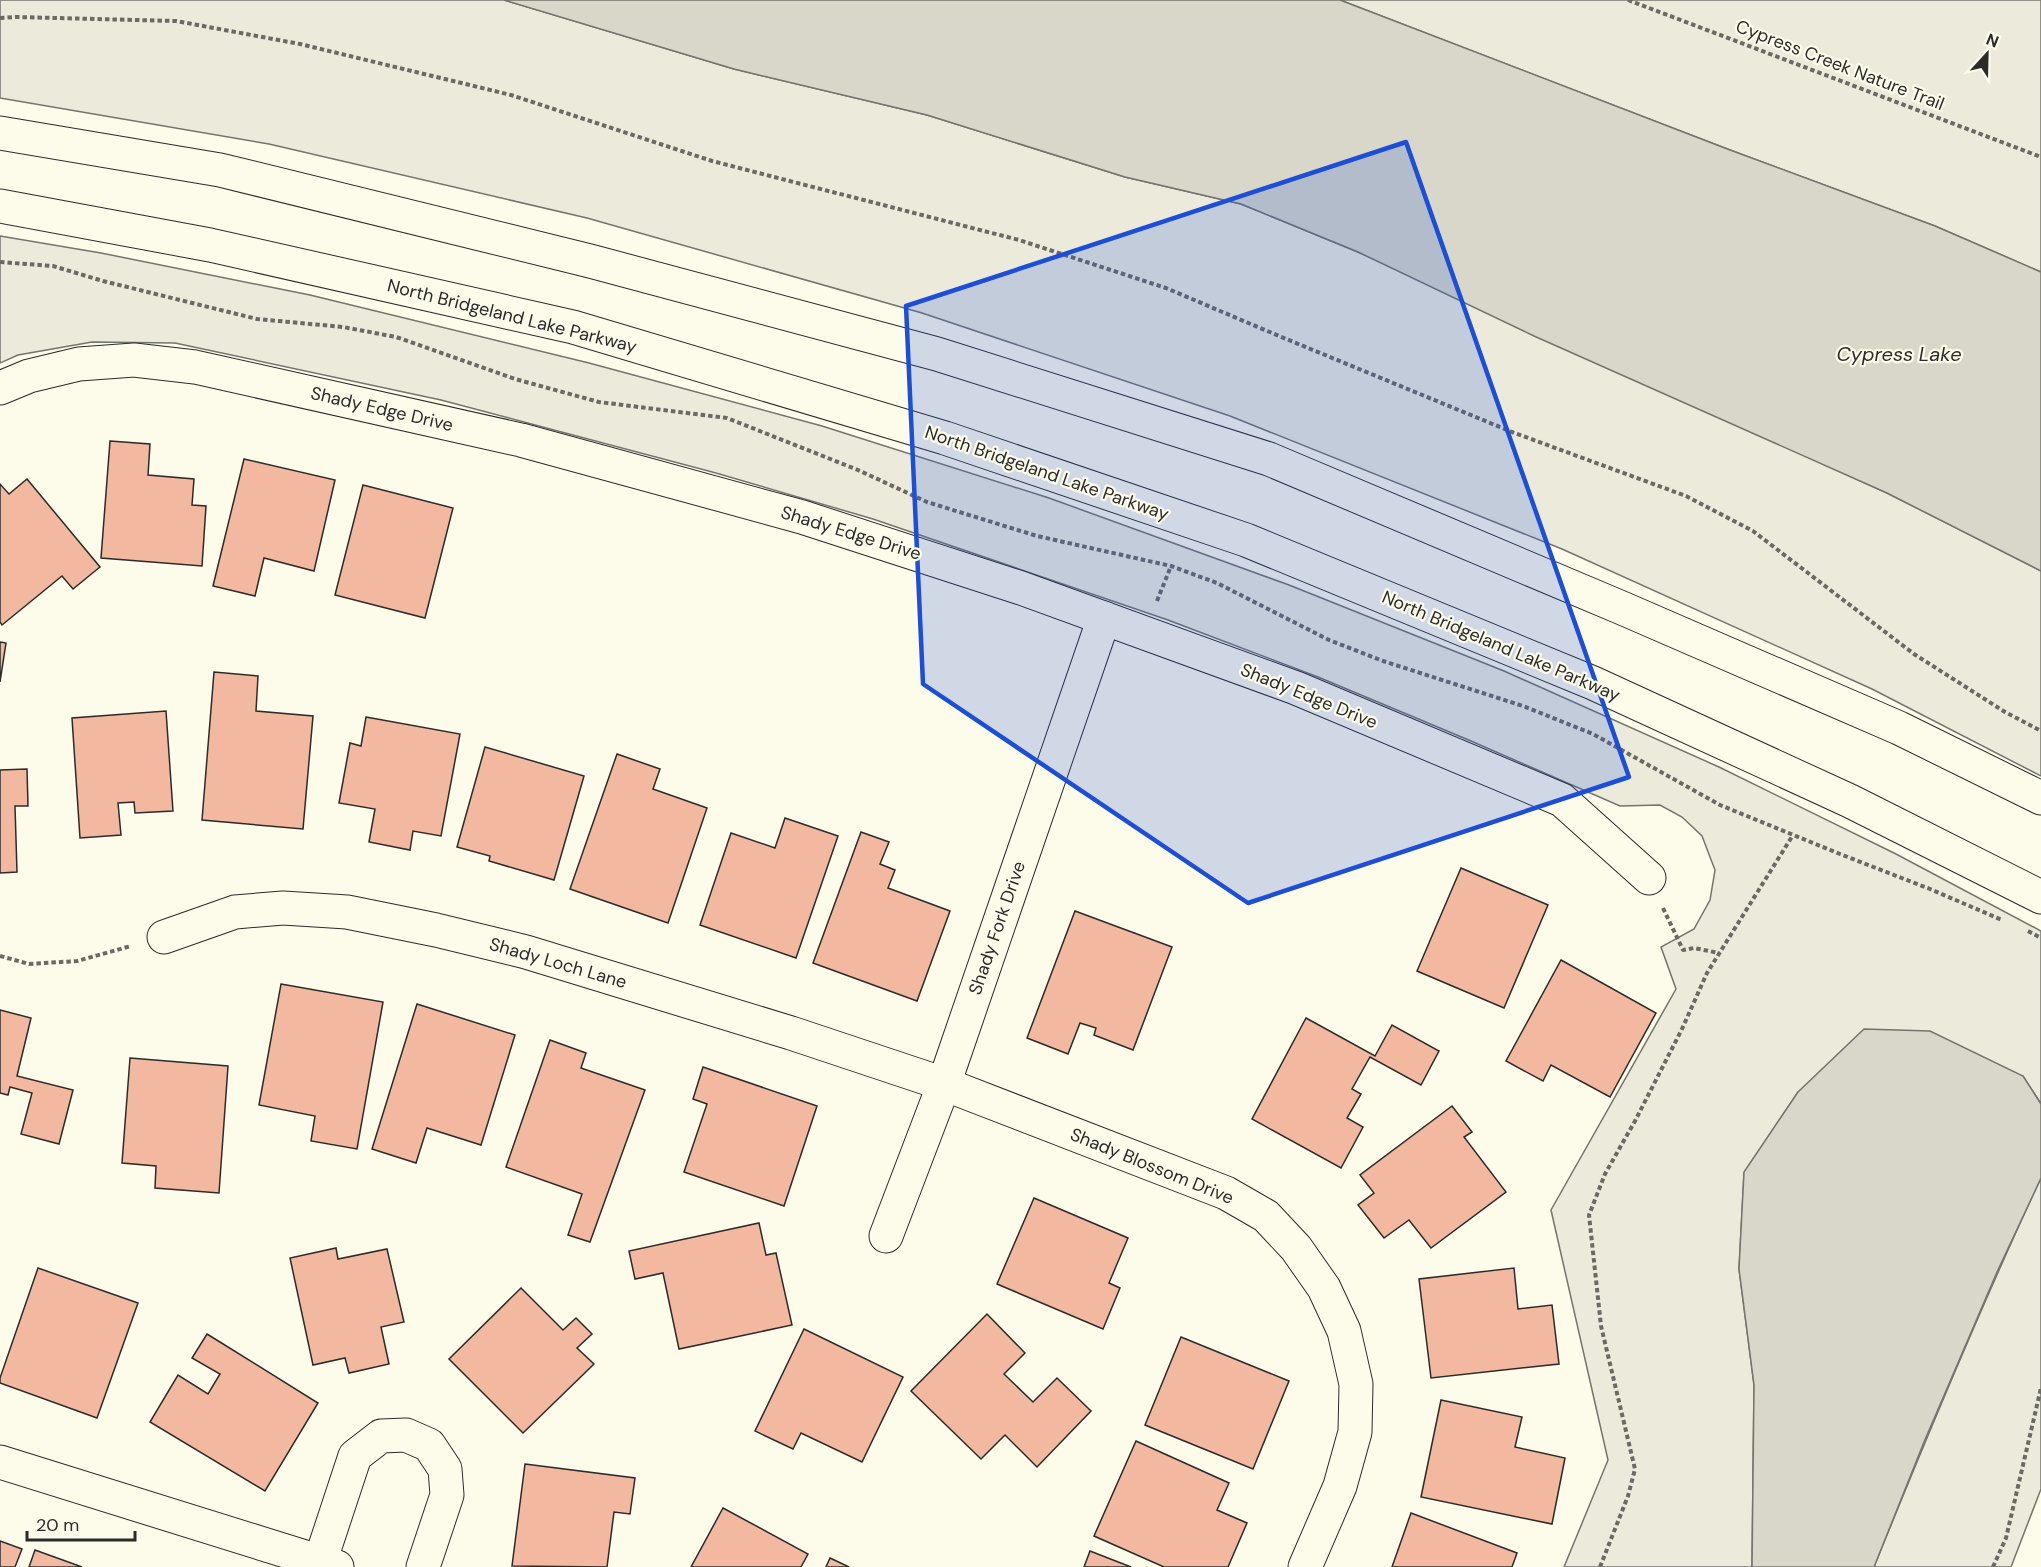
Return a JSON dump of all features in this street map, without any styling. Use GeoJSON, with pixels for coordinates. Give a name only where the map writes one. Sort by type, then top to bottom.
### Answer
{"type":"FeatureCollection","features":[{"type":"Feature","properties":{"kind":"street"},"geometry":{"type":"LineString","coordinates":[[0,133],[220,171],[590,261],[937,354],[1269,459],[1899,728],[2041,798]]}},
{"type":"Feature","properties":{"kind":"street","name":"North Bridgeland Lake Parkway"},"geometry":{"type":"LineString","coordinates":[[0,206],[210,245],[573,327],[967,445],[1245,540],[1593,683],[1850,801],[2041,897]]}},
{"type":"Feature","properties":{"kind":"street","name":"Shady Edge Drive"},"geometry":{"type":"LineString","coordinates":[[0,387],[29,376],[79,364],[134,360],[195,367],[521,440],[791,513],[1021,588],[1296,688],[1562,800],[1649,878]]}},
{"type":"Feature","properties":{"kind":"street","name":"Shady Fork Drive"},"geometry":{"type":"LineString","coordinates":[[886,1236],[944,1084],[1104,618]]}},
{"type":"Feature","properties":{"kind":"street","name":"Shady Loch Lane"},"geometry":{"type":"LineString","coordinates":[[164,937],[235,912],[283,908],[347,912],[436,930],[526,952],[791,1033],[944,1084]]}},
{"type":"Feature","properties":{"kind":"street","name":"Shady Blossom Drive"},"geometry":{"type":"LineString","coordinates":[[944,1084],[1226,1193],[1266,1216],[1296,1248],[1324,1288],[1344,1331],[1356,1384],[1355,1432],[1340,1486],[1305,1567]]}},
{"type":"Feature","properties":{"kind":"street"},"geometry":{"type":"LineString","coordinates":[[0,1462],[328,1564],[355,1456],[381,1436],[406,1435],[429,1445],[446,1469],[447,1495],[423,1567]]}},
{"type":"Feature","properties":{"kind":"path","name":"Cypress Creek Nature Trail"},"geometry":{"type":"LineString","coordinates":[[1628,0],[2041,157]]}},
{"type":"Feature","properties":{"kind":"path"},"geometry":{"type":"LineString","coordinates":[[0,18],[176,21],[300,44],[511,95],[712,161],[1019,240],[1166,288],[1512,432],[1695,501],[1753,531],[1914,654],[2005,712],[2041,731]]}},
{"type":"Feature","properties":{"kind":"path"},"geometry":{"type":"LineString","coordinates":[[1600,1567],[1628,1496],[1635,1469],[1601,1326],[1589,1215],[1605,1174],[1682,1029],[1707,974],[1793,835]]}},
{"type":"Feature","properties":{"kind":"path"},"geometry":{"type":"LineString","coordinates":[[1649,878],[1683,950],[1694,948],[1719,953]]}},
{"type":"Feature","properties":{"kind":"path"},"geometry":{"type":"LineString","coordinates":[[0,956],[29,964],[77,961],[164,937]]}},
{"type":"Feature","properties":{"kind":"path"},"geometry":{"type":"LineString","coordinates":[[1993,1567],[2006,1538],[2041,1388]]}},
{"type":"Feature","properties":{"kind":"highlighted area"},"geometry":{"type":"Polygon","coordinates":[[[1406,142],[1629,777],[1248,903],[923,684],[906,306],[1406,142]]]}},
{"type":"Feature","properties":{"kind":"shaded area"},"geometry":{"type":"Polygon","coordinates":[[[0,0],[504,0],[734,69],[927,115],[1125,177],[1241,204],[1358,252],[1887,493],[2041,571],[2041,776],[1872,689],[1562,549],[1230,416],[922,313],[587,218],[269,144],[0,98],[0,0]]]}},
{"type":"Feature","properties":{"kind":"shaded area"},"geometry":{"type":"Polygon","coordinates":[[[1340,0],[2041,0],[2041,272],[1935,226],[1340,0]]]}},
{"type":"Feature","properties":{"kind":"shaded area"},"geometry":{"type":"Polygon","coordinates":[[[0,236],[101,253],[310,295],[589,363],[822,426],[1049,498],[1289,585],[1504,671],[1719,767],[1896,854],[2041,931],[2041,1104],[2023,1076],[1798,1092],[1744,1173],[1739,1269],[1754,1385],[1752,1567],[1564,1567],[1608,1460],[1551,1210],[1676,989],[1661,947],[1694,929],[1710,900],[1715,870],[1702,836],[1682,817],[1660,805],[1620,806],[1318,677],[1168,620],[873,519],[716,473],[441,400],[175,343],[92,342],[18,355],[0,363],[0,236]]]}},
{"type":"Feature","properties":{"kind":"shaded area"},"geometry":{"type":"Polygon","coordinates":[[[2041,1178],[2041,1489],[2011,1567],[1874,1567],[1955,1371],[2041,1178]]]}},
{"type":"Feature","properties":{"kind":"water","name":"Cypress Lake"},"geometry":{"type":"Polygon","coordinates":[[[504,0],[1340,0],[1935,226],[2041,272],[2041,571],[1887,493],[1534,336],[1358,252],[1241,204],[1125,177],[927,115],[734,69],[504,0]]]}},
{"type":"Feature","properties":{"kind":"water"},"geometry":{"type":"Polygon","coordinates":[[[1864,1029],[1930,1031],[2023,1076],[2041,1104],[2041,1178],[1997,1272],[1924,1442],[1874,1567],[1752,1567],[1754,1385],[1739,1269],[1744,1172],[1798,1092],[1864,1029]]]}},
{"type":"Feature","properties":{"kind":"building"},"geometry":{"type":"Polygon","coordinates":[[[110,441],[150,444],[148,475],[194,479],[192,505],[206,506],[202,566],[101,558],[110,441]]]}},
{"type":"Feature","properties":{"kind":"building"},"geometry":{"type":"Polygon","coordinates":[[[244,459],[335,480],[314,571],[264,558],[255,596],[213,586],[244,459]]]}},
{"type":"Feature","properties":{"kind":"building"},"geometry":{"type":"Polygon","coordinates":[[[27,479],[100,567],[73,589],[62,576],[2,625],[0,622],[0,484],[9,494],[27,479]]]}},
{"type":"Feature","properties":{"kind":"building"},"geometry":{"type":"Polygon","coordinates":[[[363,485],[453,508],[425,618],[335,595],[363,485]]]}},
{"type":"Feature","properties":{"kind":"building"},"geometry":{"type":"Polygon","coordinates":[[[0,642],[6,643],[0,682],[0,642]]]}},
{"type":"Feature","properties":{"kind":"building"},"geometry":{"type":"Polygon","coordinates":[[[214,672],[258,676],[256,711],[313,716],[303,829],[202,820],[214,672]]]}},
{"type":"Feature","properties":{"kind":"building"},"geometry":{"type":"Polygon","coordinates":[[[166,711],[173,811],[135,813],[134,802],[118,803],[121,835],[80,838],[72,718],[166,711]]]}},
{"type":"Feature","properties":{"kind":"building"},"geometry":{"type":"Polygon","coordinates":[[[366,717],[460,734],[441,836],[413,831],[410,850],[369,842],[375,809],[339,803],[350,743],[361,746],[366,717]]]}},
{"type":"Feature","properties":{"kind":"building"},"geometry":{"type":"Polygon","coordinates":[[[485,747],[584,776],[554,880],[489,861],[490,856],[457,847],[485,747]]]}},
{"type":"Feature","properties":{"kind":"building"},"geometry":{"type":"Polygon","coordinates":[[[617,754],[660,769],[653,789],[707,808],[668,923],[570,889],[617,754]]]}},
{"type":"Feature","properties":{"kind":"building"},"geometry":{"type":"Polygon","coordinates":[[[27,769],[28,806],[15,806],[17,872],[0,873],[0,770],[27,769]]]}},
{"type":"Feature","properties":{"kind":"building"},"geometry":{"type":"Polygon","coordinates":[[[785,818],[838,836],[796,958],[700,925],[731,833],[775,848],[785,818]]]}},
{"type":"Feature","properties":{"kind":"building"},"geometry":{"type":"Polygon","coordinates":[[[861,832],[889,842],[880,864],[895,870],[888,888],[950,911],[917,1001],[813,963],[861,832]]]}},
{"type":"Feature","properties":{"kind":"building"},"geometry":{"type":"Polygon","coordinates":[[[1461,868],[1548,905],[1504,1008],[1417,971],[1461,868]]]}},
{"type":"Feature","properties":{"kind":"building"},"geometry":{"type":"Polygon","coordinates":[[[1075,911],[1172,947],[1133,1050],[1094,1035],[1096,1028],[1080,1023],[1068,1054],[1027,1038],[1075,911]]]}},
{"type":"Feature","properties":{"kind":"building"},"geometry":{"type":"Polygon","coordinates":[[[1561,960],[1656,1013],[1610,1097],[1551,1065],[1543,1081],[1506,1061],[1561,960]]]}},
{"type":"Feature","properties":{"kind":"building"},"geometry":{"type":"Polygon","coordinates":[[[281,984],[383,1002],[357,1149],[311,1141],[315,1116],[259,1105],[281,984]]]}},
{"type":"Feature","properties":{"kind":"building"},"geometry":{"type":"Polygon","coordinates":[[[417,1004],[515,1035],[481,1145],[427,1128],[416,1163],[372,1149],[417,1004]]]}},
{"type":"Feature","properties":{"kind":"building"},"geometry":{"type":"Polygon","coordinates":[[[0,1010],[31,1018],[17,1076],[73,1090],[59,1144],[21,1134],[32,1093],[10,1087],[8,1095],[0,1093],[0,1010]]]}},
{"type":"Feature","properties":{"kind":"building"},"geometry":{"type":"Polygon","coordinates":[[[1306,1018],[1375,1056],[1392,1025],[1439,1051],[1421,1085],[1370,1057],[1352,1089],[1361,1094],[1347,1118],[1363,1127],[1341,1168],[1252,1119],[1306,1018]]]}},
{"type":"Feature","properties":{"kind":"building"},"geometry":{"type":"Polygon","coordinates":[[[550,1040],[586,1053],[581,1068],[645,1090],[590,1242],[568,1235],[582,1194],[506,1167],[550,1040]]]}},
{"type":"Feature","properties":{"kind":"building"},"geometry":{"type":"Polygon","coordinates":[[[130,1058],[228,1066],[219,1193],[155,1188],[156,1166],[122,1163],[130,1058]]]}},
{"type":"Feature","properties":{"kind":"building"},"geometry":{"type":"Polygon","coordinates":[[[703,1067],[817,1106],[784,1206],[684,1172],[707,1104],[693,1099],[703,1067]]]}},
{"type":"Feature","properties":{"kind":"building"},"geometry":{"type":"Polygon","coordinates":[[[1452,1106],[1472,1132],[1464,1137],[1506,1192],[1431,1248],[1409,1220],[1384,1238],[1358,1205],[1374,1193],[1360,1175],[1452,1106]]]}},
{"type":"Feature","properties":{"kind":"building"},"geometry":{"type":"Polygon","coordinates":[[[1034,1198],[1128,1238],[1109,1283],[1120,1288],[1103,1329],[997,1284],[1034,1198]]]}},
{"type":"Feature","properties":{"kind":"building"},"geometry":{"type":"Polygon","coordinates":[[[759,1223],[766,1255],[776,1253],[792,1325],[679,1349],[663,1273],[635,1279],[629,1251],[759,1223]]]}},
{"type":"Feature","properties":{"kind":"building"},"geometry":{"type":"Polygon","coordinates":[[[336,1248],[338,1259],[387,1249],[404,1322],[381,1327],[389,1364],[349,1373],[345,1358],[313,1365],[290,1258],[336,1248]]]}},
{"type":"Feature","properties":{"kind":"building"},"geometry":{"type":"Polygon","coordinates":[[[38,1268],[138,1303],[97,1418],[0,1383],[38,1268]]]}},
{"type":"Feature","properties":{"kind":"building"},"geometry":{"type":"Polygon","coordinates":[[[1514,1268],[1518,1309],[1552,1305],[1559,1364],[1431,1378],[1419,1279],[1514,1268]]]}},
{"type":"Feature","properties":{"kind":"building"},"geometry":{"type":"Polygon","coordinates":[[[521,1288],[563,1330],[576,1318],[592,1334],[577,1348],[594,1364],[523,1433],[449,1359],[521,1288]]]}},
{"type":"Feature","properties":{"kind":"building"},"geometry":{"type":"Polygon","coordinates":[[[987,1314],[1025,1353],[1004,1374],[1033,1402],[1057,1378],[1091,1411],[1037,1467],[1005,1435],[981,1459],[911,1391],[987,1314]]]}},
{"type":"Feature","properties":{"kind":"building"},"geometry":{"type":"Polygon","coordinates":[[[804,1329],[903,1377],[862,1462],[801,1433],[793,1449],[755,1431],[804,1329]]]}},
{"type":"Feature","properties":{"kind":"building"},"geometry":{"type":"Polygon","coordinates":[[[207,1334],[318,1403],[265,1491],[150,1422],[178,1375],[208,1394],[220,1374],[192,1358],[207,1334]]]}},
{"type":"Feature","properties":{"kind":"building"},"geometry":{"type":"Polygon","coordinates":[[[1181,1337],[1289,1381],[1253,1469],[1145,1425],[1181,1337]]]}},
{"type":"Feature","properties":{"kind":"building"},"geometry":{"type":"Polygon","coordinates":[[[1441,1400],[1522,1417],[1515,1447],[1565,1458],[1552,1524],[1421,1497],[1441,1400]]]}},
{"type":"Feature","properties":{"kind":"building"},"geometry":{"type":"Polygon","coordinates":[[[1136,1441],[1229,1483],[1217,1510],[1247,1523],[1228,1567],[1164,1567],[1094,1536],[1136,1441]]]}},
{"type":"Feature","properties":{"kind":"building"},"geometry":{"type":"Polygon","coordinates":[[[525,1464],[635,1478],[630,1514],[614,1512],[607,1567],[512,1566],[525,1464]]]}},
{"type":"Feature","properties":{"kind":"building"},"geometry":{"type":"Polygon","coordinates":[[[723,1508],[808,1554],[801,1567],[691,1567],[723,1508]]]}},
{"type":"Feature","properties":{"kind":"building"},"geometry":{"type":"Polygon","coordinates":[[[1411,1513],[1517,1553],[1512,1567],[1392,1567],[1411,1513]]]}},
{"type":"Feature","properties":{"kind":"building"},"geometry":{"type":"Polygon","coordinates":[[[0,1541],[22,1549],[15,1567],[0,1567],[0,1541]]]}},
{"type":"Feature","properties":{"kind":"building"},"geometry":{"type":"Polygon","coordinates":[[[35,1550],[82,1567],[29,1567],[35,1550]]]}},
{"type":"Feature","properties":{"kind":"building"},"geometry":{"type":"Polygon","coordinates":[[[1090,1551],[1131,1567],[1084,1567],[1090,1551]]]}},
{"type":"Feature","properties":{"kind":"building"},"geometry":{"type":"Polygon","coordinates":[[[830,1558],[849,1567],[826,1567],[830,1558]]]}}]}
